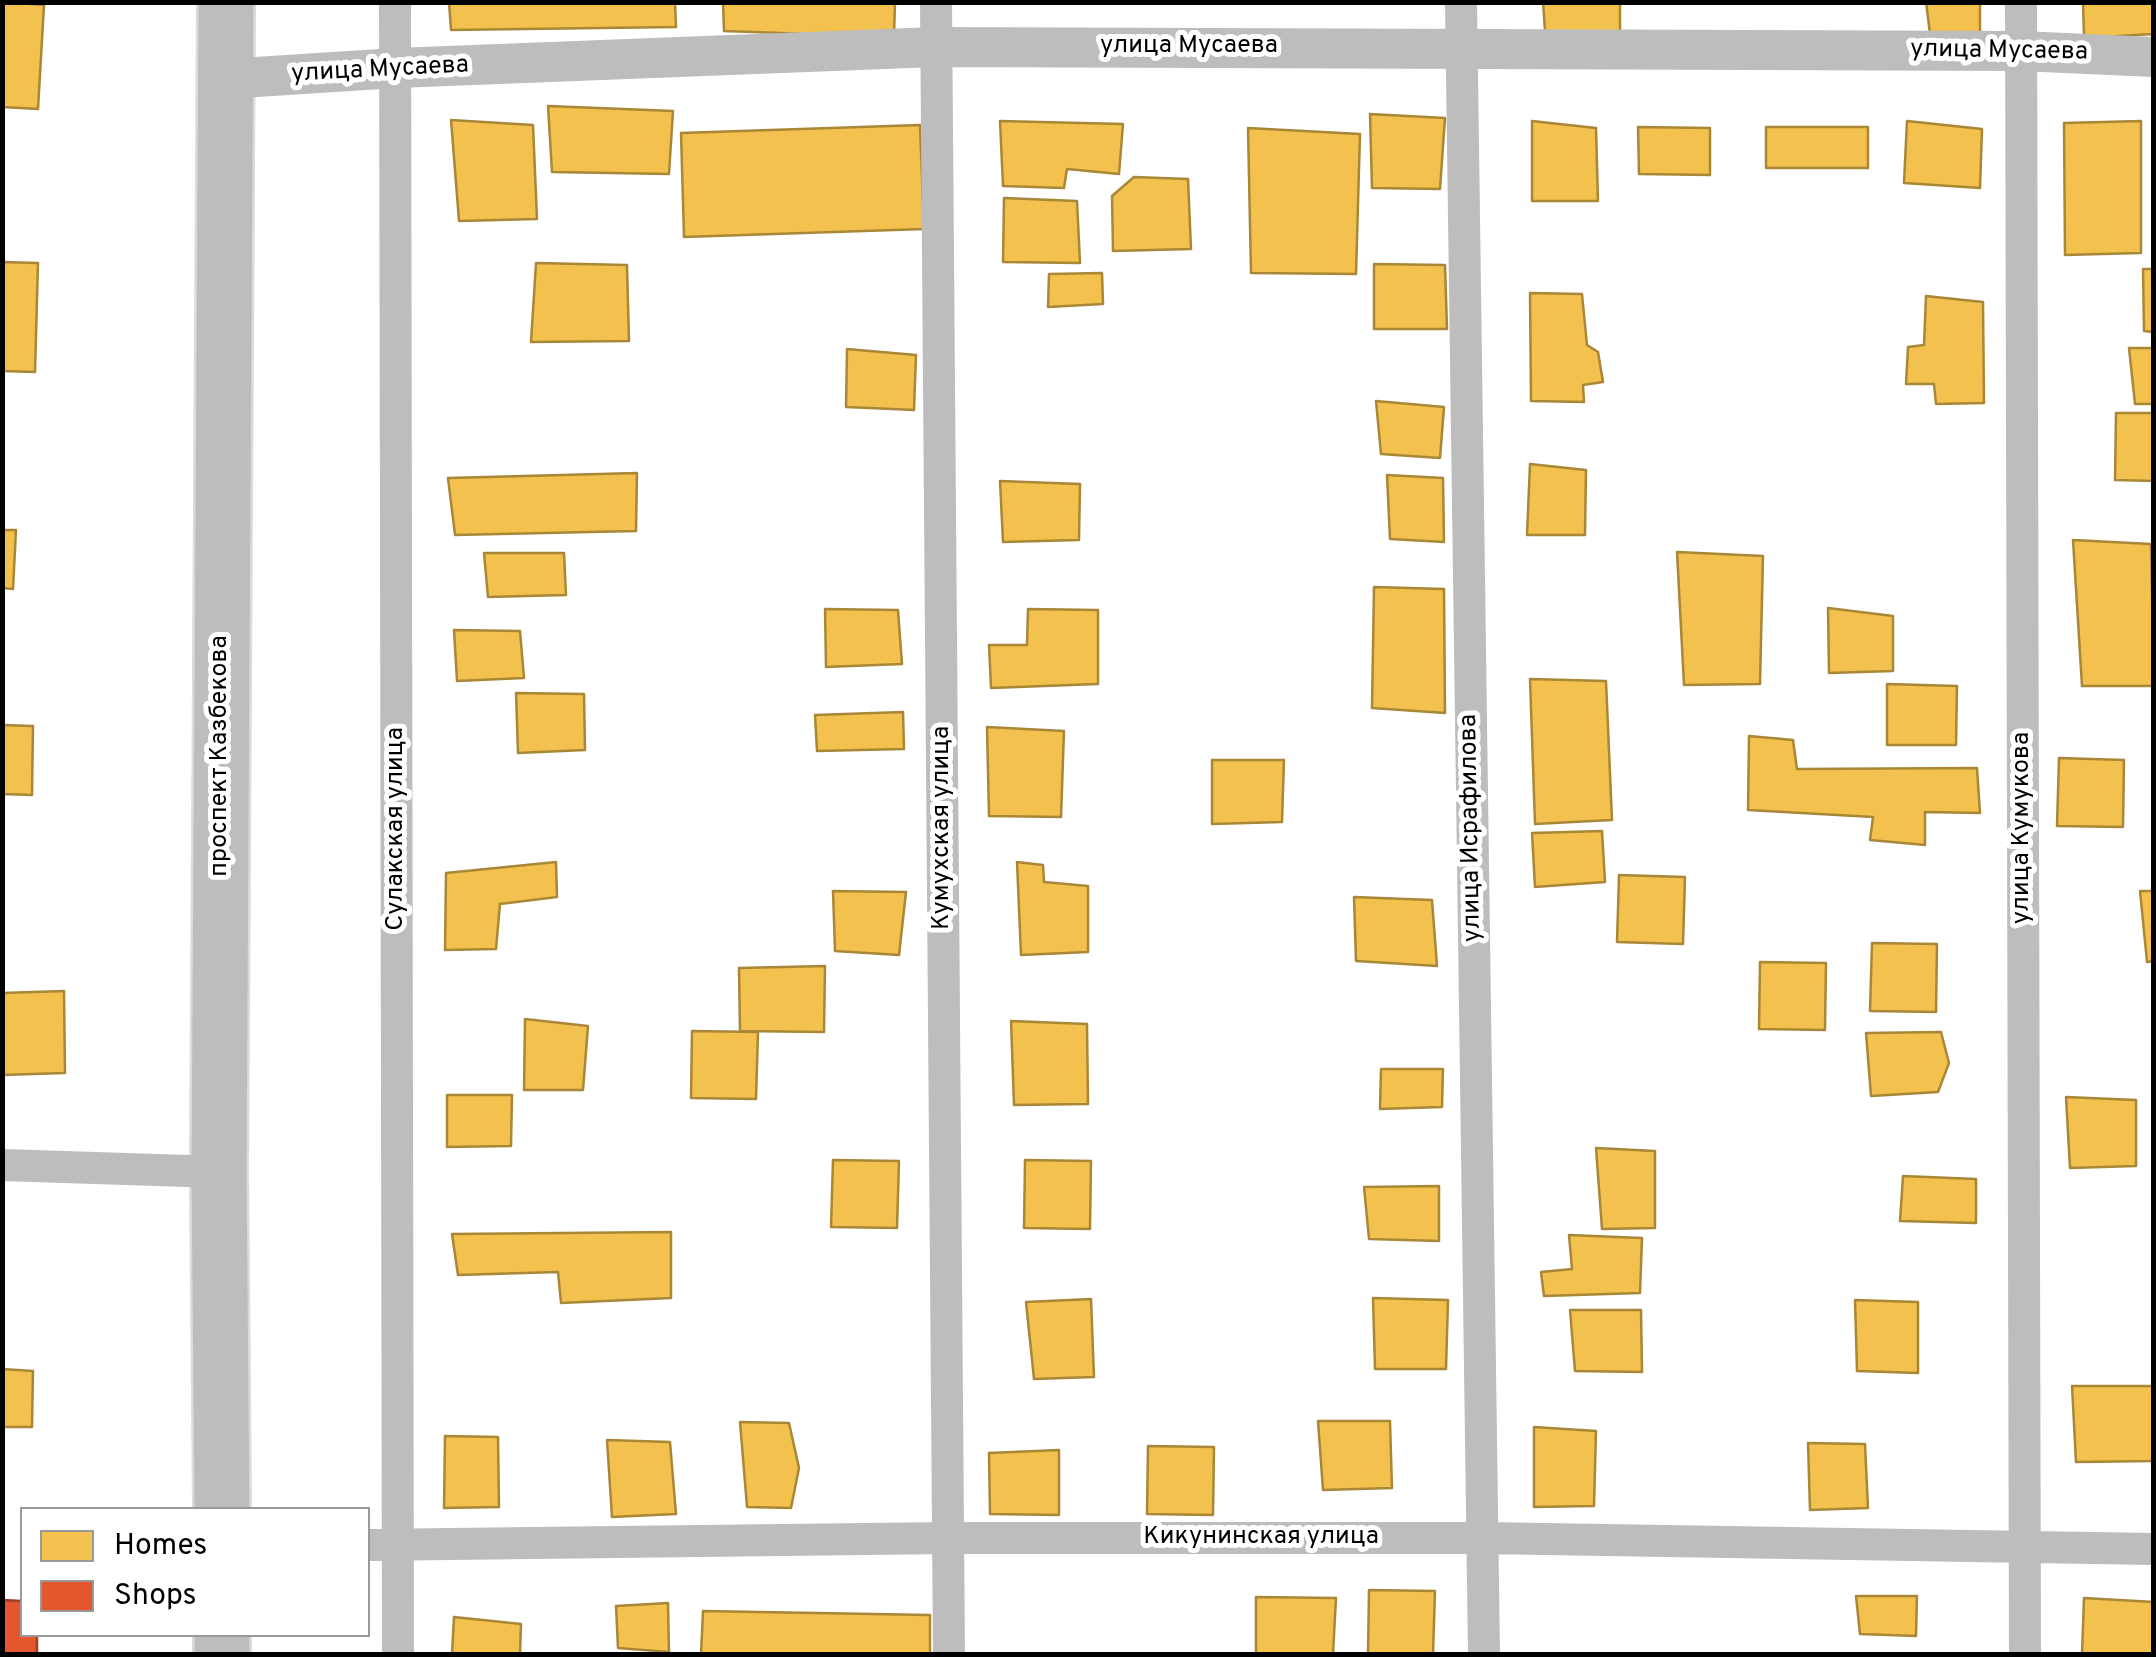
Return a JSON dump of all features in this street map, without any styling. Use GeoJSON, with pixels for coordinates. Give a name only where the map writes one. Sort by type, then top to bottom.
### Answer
{"type":"FeatureCollection","features":[{"type":"Feature","properties":{"kind":"highway","name":"проспект Казбекова"},"geometry":{"type":"LineString","coordinates":[[226,2],[240,79],[253,1507]]}},
{"type":"Feature","properties":{"kind":"highway","name":"проспект Казбекова"},"geometry":{"type":"LineString","coordinates":[[222,1507],[219,1172],[240,79],[255,2]]}},
{"type":"Feature","properties":{"kind":"street","name":"Сулакская улица"},"geometry":{"type":"LineString","coordinates":[[396,2],[383,1545],[398,1654]]}},
{"type":"Feature","properties":{"kind":"street","name":"Кумухская улица"},"geometry":{"type":"LineString","coordinates":[[936,2],[950,1654]]}},
{"type":"Feature","properties":{"kind":"street","name":"улица Исрафилова"},"geometry":{"type":"LineString","coordinates":[[1461,2],[1484,1654]]}},
{"type":"Feature","properties":{"kind":"street","name":"улица Кумукова"},"geometry":{"type":"LineString","coordinates":[[2021,2],[2024,1654]]}},
{"type":"Feature","properties":{"kind":"street","name":"улица Мусаева"},"geometry":{"type":"LineString","coordinates":[[240,79],[396,68],[936,47],[2021,50],[2154,56]]}},
{"type":"Feature","properties":{"kind":"street"},"geometry":{"type":"LineString","coordinates":[[2,1165],[219,1172]]}},
{"type":"Feature","properties":{"kind":"street","name":"Кикунинская улица"},"geometry":{"type":"LineString","coordinates":[[383,1545],[949,1538],[1483,1538],[2154,1548]]}},
{"type":"Feature","properties":{"kind":"building: Homes"},"geometry":{"type":"Polygon","coordinates":[[[2,2],[44,5],[38,109],[2,107],[2,2]]]}},
{"type":"Feature","properties":{"kind":"building: Homes"},"geometry":{"type":"Polygon","coordinates":[[[449,2],[675,2],[676,27],[451,30],[449,2]]]}},
{"type":"Feature","properties":{"kind":"building: Homes"},"geometry":{"type":"Polygon","coordinates":[[[723,2],[895,2],[894,37],[724,31],[723,2]]]}},
{"type":"Feature","properties":{"kind":"building: Homes"},"geometry":{"type":"Polygon","coordinates":[[[1543,2],[1620,2],[1620,44],[1546,45],[1543,2]]]}},
{"type":"Feature","properties":{"kind":"building: Homes"},"geometry":{"type":"Polygon","coordinates":[[[1926,2],[1980,2],[1980,38],[1930,34],[1926,2]]]}},
{"type":"Feature","properties":{"kind":"building: Homes"},"geometry":{"type":"Polygon","coordinates":[[[2083,2],[2154,2],[2154,34],[2084,38],[2083,2]]]}},
{"type":"Feature","properties":{"kind":"building: Homes"},"geometry":{"type":"Polygon","coordinates":[[[548,106],[673,111],[669,174],[552,172],[548,106]]]}},
{"type":"Feature","properties":{"kind":"building: Homes"},"geometry":{"type":"Polygon","coordinates":[[[1370,114],[1445,118],[1440,189],[1372,188],[1370,114]]]}},
{"type":"Feature","properties":{"kind":"building: Homes"},"geometry":{"type":"Polygon","coordinates":[[[451,120],[533,125],[537,219],[459,221],[451,120]]]}},
{"type":"Feature","properties":{"kind":"building: Homes"},"geometry":{"type":"Polygon","coordinates":[[[1000,121],[1123,124],[1119,174],[1067,169],[1064,188],[1003,186],[1000,121]]]}},
{"type":"Feature","properties":{"kind":"building: Homes"},"geometry":{"type":"Polygon","coordinates":[[[1532,121],[1596,128],[1598,201],[1532,201],[1532,121]]]}},
{"type":"Feature","properties":{"kind":"building: Homes"},"geometry":{"type":"Polygon","coordinates":[[[1907,121],[1982,129],[1980,188],[1904,183],[1907,121]]]}},
{"type":"Feature","properties":{"kind":"building: Homes"},"geometry":{"type":"Polygon","coordinates":[[[2141,121],[2141,253],[2065,255],[2064,123],[2141,121]]]}},
{"type":"Feature","properties":{"kind":"building: Homes"},"geometry":{"type":"Polygon","coordinates":[[[920,125],[924,229],[684,237],[681,133],[920,125]]]}},
{"type":"Feature","properties":{"kind":"building: Homes"},"geometry":{"type":"Polygon","coordinates":[[[1638,127],[1710,128],[1710,175],[1639,174],[1638,127]]]}},
{"type":"Feature","properties":{"kind":"building: Homes"},"geometry":{"type":"Polygon","coordinates":[[[1766,127],[1868,127],[1868,168],[1766,168],[1766,127]]]}},
{"type":"Feature","properties":{"kind":"building: Homes"},"geometry":{"type":"Polygon","coordinates":[[[1248,128],[1360,134],[1356,274],[1251,273],[1248,128]]]}},
{"type":"Feature","properties":{"kind":"building: Homes"},"geometry":{"type":"Polygon","coordinates":[[[1134,177],[1188,179],[1191,249],[1113,251],[1112,196],[1134,177]]]}},
{"type":"Feature","properties":{"kind":"building: Homes"},"geometry":{"type":"Polygon","coordinates":[[[1004,198],[1077,201],[1080,263],[1003,262],[1004,198]]]}},
{"type":"Feature","properties":{"kind":"building: Homes"},"geometry":{"type":"Polygon","coordinates":[[[2,262],[38,263],[35,372],[2,371],[2,262]]]}},
{"type":"Feature","properties":{"kind":"building: Homes"},"geometry":{"type":"Polygon","coordinates":[[[536,263],[627,265],[629,341],[531,342],[536,263]]]}},
{"type":"Feature","properties":{"kind":"building: Homes"},"geometry":{"type":"Polygon","coordinates":[[[1374,264],[1445,265],[1447,329],[1374,329],[1374,264]]]}},
{"type":"Feature","properties":{"kind":"building: Homes"},"geometry":{"type":"Polygon","coordinates":[[[2143,269],[2154,269],[2154,332],[2144,331],[2143,269]]]}},
{"type":"Feature","properties":{"kind":"building: Homes"},"geometry":{"type":"Polygon","coordinates":[[[1102,273],[1103,304],[1048,307],[1049,274],[1102,273]]]}},
{"type":"Feature","properties":{"kind":"building: Homes"},"geometry":{"type":"Polygon","coordinates":[[[1530,293],[1582,294],[1587,345],[1598,352],[1603,382],[1583,385],[1584,402],[1531,401],[1530,293]]]}},
{"type":"Feature","properties":{"kind":"building: Homes"},"geometry":{"type":"Polygon","coordinates":[[[1926,296],[1983,302],[1984,403],[1936,404],[1934,384],[1906,384],[1908,347],[1924,345],[1926,296]]]}},
{"type":"Feature","properties":{"kind":"building: Homes"},"geometry":{"type":"Polygon","coordinates":[[[2129,348],[2154,348],[2154,404],[2135,404],[2129,348]]]}},
{"type":"Feature","properties":{"kind":"building: Homes"},"geometry":{"type":"Polygon","coordinates":[[[847,349],[916,355],[914,410],[846,407],[847,349]]]}},
{"type":"Feature","properties":{"kind":"building: Homes"},"geometry":{"type":"Polygon","coordinates":[[[1376,401],[1444,407],[1440,458],[1381,454],[1376,401]]]}},
{"type":"Feature","properties":{"kind":"building: Homes"},"geometry":{"type":"Polygon","coordinates":[[[2116,413],[2154,413],[2154,481],[2115,480],[2116,413]]]}},
{"type":"Feature","properties":{"kind":"building: Homes"},"geometry":{"type":"Polygon","coordinates":[[[1530,464],[1586,470],[1585,535],[1527,535],[1530,464]]]}},
{"type":"Feature","properties":{"kind":"building: Homes"},"geometry":{"type":"Polygon","coordinates":[[[637,473],[636,531],[455,535],[448,478],[637,473]]]}},
{"type":"Feature","properties":{"kind":"building: Homes"},"geometry":{"type":"Polygon","coordinates":[[[1387,475],[1443,478],[1444,542],[1390,539],[1387,475]]]}},
{"type":"Feature","properties":{"kind":"building: Homes"},"geometry":{"type":"Polygon","coordinates":[[[1000,481],[1080,484],[1079,540],[1003,542],[1000,481]]]}},
{"type":"Feature","properties":{"kind":"building: Homes"},"geometry":{"type":"Polygon","coordinates":[[[2,530],[16,530],[13,589],[2,588],[2,530]]]}},
{"type":"Feature","properties":{"kind":"building: Homes"},"geometry":{"type":"Polygon","coordinates":[[[2073,540],[2151,544],[2154,686],[2082,686],[2073,540]]]}},
{"type":"Feature","properties":{"kind":"building: Homes"},"geometry":{"type":"Polygon","coordinates":[[[1677,552],[1763,556],[1760,684],[1684,685],[1677,552]]]}},
{"type":"Feature","properties":{"kind":"building: Homes"},"geometry":{"type":"Polygon","coordinates":[[[484,553],[564,553],[566,595],[488,597],[484,553]]]}},
{"type":"Feature","properties":{"kind":"building: Homes"},"geometry":{"type":"Polygon","coordinates":[[[1374,587],[1444,589],[1445,713],[1372,708],[1374,587]]]}},
{"type":"Feature","properties":{"kind":"building: Homes"},"geometry":{"type":"Polygon","coordinates":[[[1828,608],[1893,616],[1893,671],[1829,673],[1828,608]]]}},
{"type":"Feature","properties":{"kind":"building: Homes"},"geometry":{"type":"Polygon","coordinates":[[[825,609],[898,610],[902,664],[826,667],[825,609]]]}},
{"type":"Feature","properties":{"kind":"building: Homes"},"geometry":{"type":"Polygon","coordinates":[[[1028,609],[1098,610],[1098,684],[991,688],[989,645],[1027,645],[1028,609]]]}},
{"type":"Feature","properties":{"kind":"building: Homes"},"geometry":{"type":"Polygon","coordinates":[[[454,630],[520,631],[524,678],[457,681],[454,630]]]}},
{"type":"Feature","properties":{"kind":"building: Homes"},"geometry":{"type":"Polygon","coordinates":[[[1530,679],[1606,681],[1612,820],[1535,824],[1530,679]]]}},
{"type":"Feature","properties":{"kind":"building: Homes"},"geometry":{"type":"Polygon","coordinates":[[[1887,684],[1957,686],[1956,745],[1887,745],[1887,684]]]}},
{"type":"Feature","properties":{"kind":"building: Homes"},"geometry":{"type":"Polygon","coordinates":[[[516,693],[584,694],[585,750],[518,753],[516,693]]]}},
{"type":"Feature","properties":{"kind":"building: Homes"},"geometry":{"type":"Polygon","coordinates":[[[903,712],[904,749],[817,751],[815,715],[903,712]]]}},
{"type":"Feature","properties":{"kind":"building: Homes"},"geometry":{"type":"Polygon","coordinates":[[[2,725],[33,726],[32,795],[2,794],[2,725]]]}},
{"type":"Feature","properties":{"kind":"building: Homes"},"geometry":{"type":"Polygon","coordinates":[[[987,727],[1064,731],[1061,817],[989,816],[987,727]]]}},
{"type":"Feature","properties":{"kind":"building: Homes"},"geometry":{"type":"Polygon","coordinates":[[[1749,736],[1793,740],[1797,769],[1977,768],[1980,813],[1925,812],[1925,845],[1870,840],[1873,817],[1748,810],[1749,736]]]}},
{"type":"Feature","properties":{"kind":"building: Homes"},"geometry":{"type":"Polygon","coordinates":[[[2059,758],[2124,760],[2123,827],[2057,826],[2059,758]]]}},
{"type":"Feature","properties":{"kind":"building: Homes"},"geometry":{"type":"Polygon","coordinates":[[[1212,760],[1284,760],[1282,822],[1212,824],[1212,760]]]}},
{"type":"Feature","properties":{"kind":"building: Homes"},"geometry":{"type":"Polygon","coordinates":[[[1602,831],[1605,882],[1535,887],[1532,833],[1602,831]]]}},
{"type":"Feature","properties":{"kind":"building: Homes"},"geometry":{"type":"Polygon","coordinates":[[[556,862],[557,897],[500,904],[496,949],[445,950],[446,873],[556,862]]]}},
{"type":"Feature","properties":{"kind":"building: Homes"},"geometry":{"type":"Polygon","coordinates":[[[1017,862],[1043,865],[1044,882],[1088,886],[1088,952],[1021,955],[1017,862]]]}},
{"type":"Feature","properties":{"kind":"building: Homes"},"geometry":{"type":"Polygon","coordinates":[[[1619,875],[1685,877],[1683,944],[1617,942],[1619,875]]]}},
{"type":"Feature","properties":{"kind":"building: Homes"},"geometry":{"type":"Polygon","coordinates":[[[833,891],[906,892],[899,955],[835,951],[833,891]]]}},
{"type":"Feature","properties":{"kind":"building: Homes"},"geometry":{"type":"Polygon","coordinates":[[[2140,891],[2154,891],[2154,961],[2147,962],[2140,891]]]}},
{"type":"Feature","properties":{"kind":"building: Homes"},"geometry":{"type":"Polygon","coordinates":[[[1354,897],[1432,900],[1437,966],[1356,961],[1354,897]]]}},
{"type":"Feature","properties":{"kind":"building: Homes"},"geometry":{"type":"Polygon","coordinates":[[[1872,943],[1937,944],[1936,1012],[1870,1011],[1872,943]]]}},
{"type":"Feature","properties":{"kind":"building: Homes"},"geometry":{"type":"Polygon","coordinates":[[[1760,962],[1826,963],[1825,1030],[1759,1029],[1760,962]]]}},
{"type":"Feature","properties":{"kind":"building: Homes"},"geometry":{"type":"Polygon","coordinates":[[[825,966],[824,1032],[740,1031],[739,968],[825,966]]]}},
{"type":"Feature","properties":{"kind":"building: Homes"},"geometry":{"type":"Polygon","coordinates":[[[64,991],[65,1073],[2,1075],[2,993],[64,991]]]}},
{"type":"Feature","properties":{"kind":"building: Homes"},"geometry":{"type":"Polygon","coordinates":[[[525,1019],[588,1026],[583,1090],[524,1090],[525,1019]]]}},
{"type":"Feature","properties":{"kind":"building: Homes"},"geometry":{"type":"Polygon","coordinates":[[[1011,1021],[1087,1024],[1088,1104],[1014,1105],[1011,1021]]]}},
{"type":"Feature","properties":{"kind":"building: Homes"},"geometry":{"type":"Polygon","coordinates":[[[692,1031],[758,1032],[756,1099],[691,1098],[692,1031]]]}},
{"type":"Feature","properties":{"kind":"building: Homes"},"geometry":{"type":"Polygon","coordinates":[[[1941,1032],[1949,1063],[1938,1092],[1871,1096],[1866,1033],[1941,1032]]]}},
{"type":"Feature","properties":{"kind":"building: Homes"},"geometry":{"type":"Polygon","coordinates":[[[1381,1069],[1443,1069],[1442,1107],[1380,1109],[1381,1069]]]}},
{"type":"Feature","properties":{"kind":"building: Homes"},"geometry":{"type":"Polygon","coordinates":[[[447,1095],[512,1095],[511,1146],[447,1147],[447,1095]]]}},
{"type":"Feature","properties":{"kind":"building: Homes"},"geometry":{"type":"Polygon","coordinates":[[[2066,1097],[2136,1100],[2136,1166],[2070,1168],[2066,1097]]]}},
{"type":"Feature","properties":{"kind":"building: Homes"},"geometry":{"type":"Polygon","coordinates":[[[1596,1148],[1655,1151],[1655,1228],[1602,1229],[1596,1148]]]}},
{"type":"Feature","properties":{"kind":"building: Homes"},"geometry":{"type":"Polygon","coordinates":[[[833,1160],[899,1161],[897,1228],[831,1227],[833,1160]]]}},
{"type":"Feature","properties":{"kind":"building: Homes"},"geometry":{"type":"Polygon","coordinates":[[[1025,1160],[1091,1161],[1090,1229],[1024,1228],[1025,1160]]]}},
{"type":"Feature","properties":{"kind":"building: Homes"},"geometry":{"type":"Polygon","coordinates":[[[1903,1176],[1976,1179],[1976,1223],[1900,1221],[1903,1176]]]}},
{"type":"Feature","properties":{"kind":"building: Homes"},"geometry":{"type":"Polygon","coordinates":[[[1439,1186],[1439,1241],[1369,1239],[1364,1187],[1439,1186]]]}},
{"type":"Feature","properties":{"kind":"building: Homes"},"geometry":{"type":"Polygon","coordinates":[[[671,1232],[671,1298],[561,1303],[558,1272],[458,1275],[452,1234],[671,1232]]]}},
{"type":"Feature","properties":{"kind":"building: Homes"},"geometry":{"type":"Polygon","coordinates":[[[1569,1235],[1642,1238],[1640,1293],[1544,1296],[1541,1272],[1572,1269],[1569,1235]]]}},
{"type":"Feature","properties":{"kind":"building: Homes"},"geometry":{"type":"Polygon","coordinates":[[[1373,1298],[1448,1300],[1446,1369],[1375,1369],[1373,1298]]]}},
{"type":"Feature","properties":{"kind":"building: Homes"},"geometry":{"type":"Polygon","coordinates":[[[1091,1299],[1094,1377],[1034,1379],[1026,1302],[1091,1299]]]}},
{"type":"Feature","properties":{"kind":"building: Homes"},"geometry":{"type":"Polygon","coordinates":[[[1855,1300],[1918,1302],[1918,1373],[1857,1371],[1855,1300]]]}},
{"type":"Feature","properties":{"kind":"building: Homes"},"geometry":{"type":"Polygon","coordinates":[[[1570,1310],[1641,1310],[1642,1372],[1575,1371],[1570,1310]]]}},
{"type":"Feature","properties":{"kind":"building: Homes"},"geometry":{"type":"Polygon","coordinates":[[[2,1369],[33,1371],[32,1427],[2,1427],[2,1369]]]}},
{"type":"Feature","properties":{"kind":"building: Homes"},"geometry":{"type":"Polygon","coordinates":[[[2072,1386],[2154,1386],[2154,1461],[2076,1462],[2072,1386]]]}},
{"type":"Feature","properties":{"kind":"building: Homes"},"geometry":{"type":"Polygon","coordinates":[[[1318,1421],[1390,1421],[1392,1488],[1323,1490],[1318,1421]]]}},
{"type":"Feature","properties":{"kind":"building: Homes"},"geometry":{"type":"Polygon","coordinates":[[[740,1422],[789,1423],[799,1468],[791,1508],[747,1507],[740,1422]]]}},
{"type":"Feature","properties":{"kind":"building: Homes"},"geometry":{"type":"Polygon","coordinates":[[[1534,1427],[1596,1431],[1594,1506],[1534,1507],[1534,1427]]]}},
{"type":"Feature","properties":{"kind":"building: Homes"},"geometry":{"type":"Polygon","coordinates":[[[445,1436],[498,1437],[499,1507],[444,1508],[445,1436]]]}},
{"type":"Feature","properties":{"kind":"building: Homes"},"geometry":{"type":"Polygon","coordinates":[[[607,1440],[670,1442],[676,1514],[612,1517],[607,1440]]]}},
{"type":"Feature","properties":{"kind":"building: Homes"},"geometry":{"type":"Polygon","coordinates":[[[1808,1443],[1865,1444],[1868,1508],[1810,1510],[1808,1443]]]}},
{"type":"Feature","properties":{"kind":"building: Homes"},"geometry":{"type":"Polygon","coordinates":[[[1148,1446],[1214,1447],[1213,1515],[1147,1514],[1148,1446]]]}},
{"type":"Feature","properties":{"kind":"building: Homes"},"geometry":{"type":"Polygon","coordinates":[[[1059,1450],[1059,1515],[990,1514],[989,1453],[1059,1450]]]}},
{"type":"Feature","properties":{"kind":"building: Homes"},"geometry":{"type":"Polygon","coordinates":[[[1369,1590],[1435,1591],[1433,1654],[1368,1654],[1369,1590]]]}},
{"type":"Feature","properties":{"kind":"building: Homes"},"geometry":{"type":"Polygon","coordinates":[[[1856,1596],[1917,1596],[1916,1636],[1860,1634],[1856,1596]]]}},
{"type":"Feature","properties":{"kind":"building: Homes"},"geometry":{"type":"Polygon","coordinates":[[[1256,1597],[1336,1598],[1333,1654],[1256,1654],[1256,1597]]]}},
{"type":"Feature","properties":{"kind":"building: Homes"},"geometry":{"type":"Polygon","coordinates":[[[2084,1598],[2154,1602],[2154,1654],[2082,1654],[2084,1598]]]}},
{"type":"Feature","properties":{"kind":"building: Homes"},"geometry":{"type":"Polygon","coordinates":[[[668,1603],[669,1652],[618,1648],[616,1606],[668,1603]]]}},
{"type":"Feature","properties":{"kind":"building: Homes"},"geometry":{"type":"Polygon","coordinates":[[[703,1611],[930,1615],[930,1654],[701,1654],[703,1611]]]}},
{"type":"Feature","properties":{"kind":"building: Homes"},"geometry":{"type":"Polygon","coordinates":[[[454,1617],[521,1624],[520,1654],[452,1654],[454,1617]]]}},
{"type":"Feature","properties":{"kind":"building: Shops"},"geometry":{"type":"Polygon","coordinates":[[[2,1600],[20,1601],[20,1637],[37,1637],[37,1654],[2,1654],[2,1600]]]}}]}
